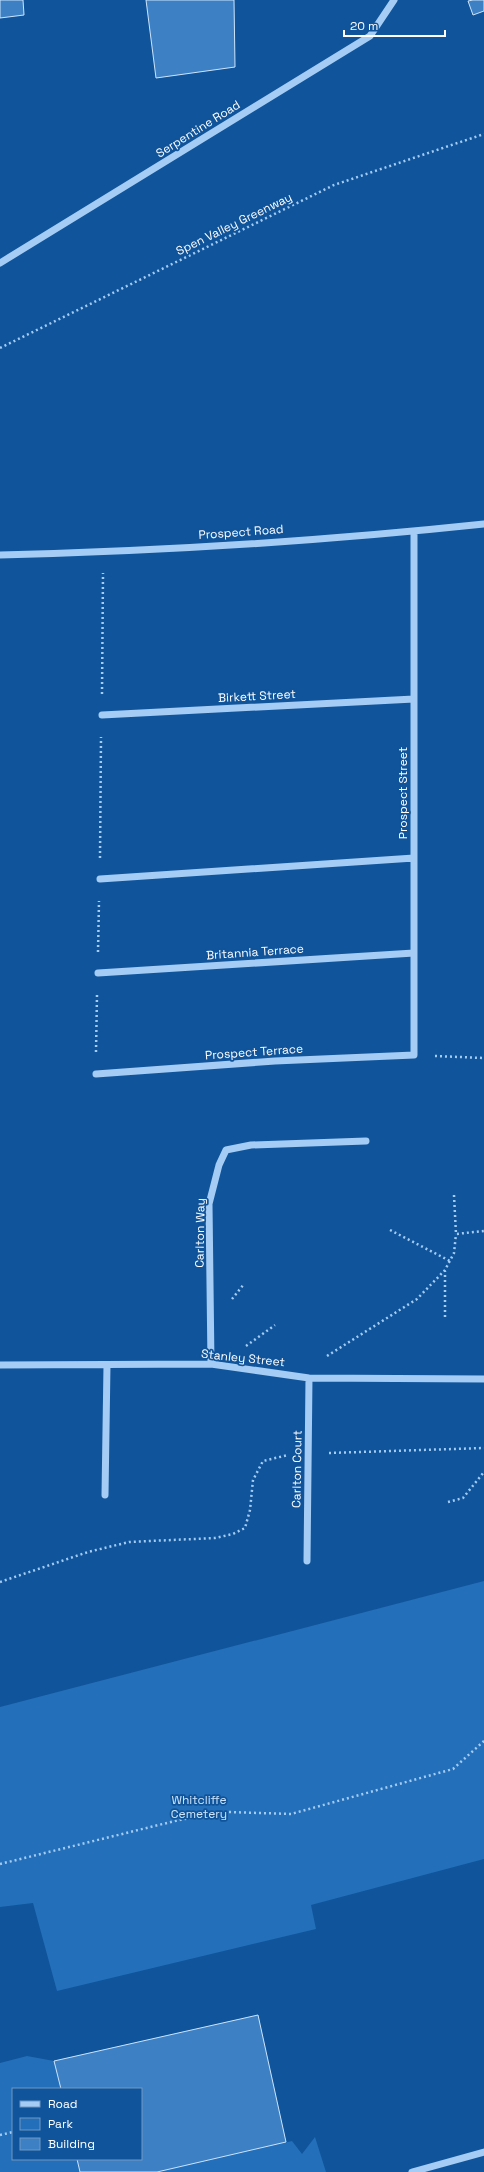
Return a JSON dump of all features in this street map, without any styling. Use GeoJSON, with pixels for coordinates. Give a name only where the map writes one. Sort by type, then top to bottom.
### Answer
{"type":"FeatureCollection","features":[{"type":"Feature","properties":{"kind":"street","name":"Serpentine Road"},"geometry":{"type":"LineString","coordinates":[[0,263],[370,36],[394,0]]}},
{"type":"Feature","properties":{"kind":"street","name":"Prospect Road"},"geometry":{"type":"LineString","coordinates":[[0,555],[104,552],[414,532],[484,524]]}},
{"type":"Feature","properties":{"kind":"street","name":"Prospect Street"},"geometry":{"type":"LineString","coordinates":[[414,532],[414,1055]]}},
{"type":"Feature","properties":{"kind":"street","name":"Birkett Street"},"geometry":{"type":"LineString","coordinates":[[102,715],[414,699]]}},
{"type":"Feature","properties":{"kind":"street"},"geometry":{"type":"LineString","coordinates":[[100,879],[414,858]]}},
{"type":"Feature","properties":{"kind":"street","name":"Britannia Terrace"},"geometry":{"type":"LineString","coordinates":[[98,973],[414,953]]}},
{"type":"Feature","properties":{"kind":"street","name":"Prospect Terrace"},"geometry":{"type":"LineString","coordinates":[[96,1074],[275,1061],[414,1055]]}},
{"type":"Feature","properties":{"kind":"street","name":"Carlton Way"},"geometry":{"type":"LineString","coordinates":[[211,1364],[210,1204],[219,1165],[226,1150],[251,1144],[366,1141]]}},
{"type":"Feature","properties":{"kind":"street","name":"Stanley Street"},"geometry":{"type":"LineString","coordinates":[[0,1366],[211,1364],[309,1378],[484,1379]]}},
{"type":"Feature","properties":{"kind":"street"},"geometry":{"type":"LineString","coordinates":[[105,1494],[107,1365]]}},
{"type":"Feature","properties":{"kind":"street","name":"Carlton Court"},"geometry":{"type":"LineString","coordinates":[[307,1561],[309,1378]]}},
{"type":"Feature","properties":{"kind":"street"},"geometry":{"type":"LineString","coordinates":[[412,2172],[484,2152]]}},
{"type":"Feature","properties":{"kind":"path","name":"Spen Valley Greenway"},"geometry":{"type":"LineString","coordinates":[[0,348],[334,185],[484,134]]}},
{"type":"Feature","properties":{"kind":"path"},"geometry":{"type":"LineString","coordinates":[[96,1074],[104,552]]}},
{"type":"Feature","properties":{"kind":"path"},"geometry":{"type":"LineString","coordinates":[[414,1055],[484,1058]]}},
{"type":"Feature","properties":{"kind":"path"},"geometry":{"type":"LineString","coordinates":[[324,1358],[417,1298],[445,1270],[454,1253],[456,1234],[454,1195]]}},
{"type":"Feature","properties":{"kind":"path"},"geometry":{"type":"LineString","coordinates":[[390,1230],[450,1260]]}},
{"type":"Feature","properties":{"kind":"path"},"geometry":{"type":"LineString","coordinates":[[456,1234],[484,1231]]}},
{"type":"Feature","properties":{"kind":"path"},"geometry":{"type":"LineString","coordinates":[[445,1270],[445,1317]]}},
{"type":"Feature","properties":{"kind":"path"},"geometry":{"type":"LineString","coordinates":[[252,1347],[245,1346],[275,1325]]}},
{"type":"Feature","properties":{"kind":"path"},"geometry":{"type":"LineString","coordinates":[[0,1582],[88,1552],[129,1542],[215,1538],[234,1534],[245,1528],[250,1510],[253,1480],[263,1461],[280,1456],[308,1453],[484,1448]]}},
{"type":"Feature","properties":{"kind":"path"},"geometry":{"type":"LineString","coordinates":[[448,1502],[463,1498],[484,1472]]}},
{"type":"Feature","properties":{"kind":"path"},"geometry":{"type":"LineString","coordinates":[[0,1864],[178,1820],[228,1812],[291,1814],[453,1769],[484,1741]]}},
{"type":"Feature","properties":{"kind":"path"},"geometry":{"type":"LineString","coordinates":[[0,2135],[12,2132]]}},
{"type":"Feature","properties":{"kind":"green space","name":"Whitcliffe Cemetery"},"geometry":{"type":"Polygon","coordinates":[[[484,1581],[484,1859],[311,1905],[316,1929],[57,1991],[33,1903],[0,1907],[0,1707],[484,1581]]]}},
{"type":"Feature","properties":{"kind":"green space"},"geometry":{"type":"Polygon","coordinates":[[[27,2056],[54,2061],[61,2088],[12,2088],[12,2160],[77,2160],[80,2172],[0,2172],[0,2063],[27,2056]]]}},
{"type":"Feature","properties":{"kind":"green space"},"geometry":{"type":"Polygon","coordinates":[[[315,2137],[326,2172],[157,2172],[292,2141],[302,2154],[315,2137]]]}},
{"type":"Feature","properties":{"kind":"building"},"geometry":{"type":"Polygon","coordinates":[[[0,0],[23,0],[24,15],[0,18],[0,0]]]}},
{"type":"Feature","properties":{"kind":"building"},"geometry":{"type":"Polygon","coordinates":[[[146,0],[234,0],[235,67],[156,78],[146,0]]]}},
{"type":"Feature","properties":{"kind":"building"},"geometry":{"type":"Polygon","coordinates":[[[484,0],[484,11],[473,15],[468,1],[484,0]]]}},
{"type":"Feature","properties":{"kind":"building"},"geometry":{"type":"Polygon","coordinates":[[[258,2015],[286,2142],[157,2172],[80,2172],[77,2160],[142,2160],[142,2088],[61,2088],[54,2061],[258,2015]]]}}]}
